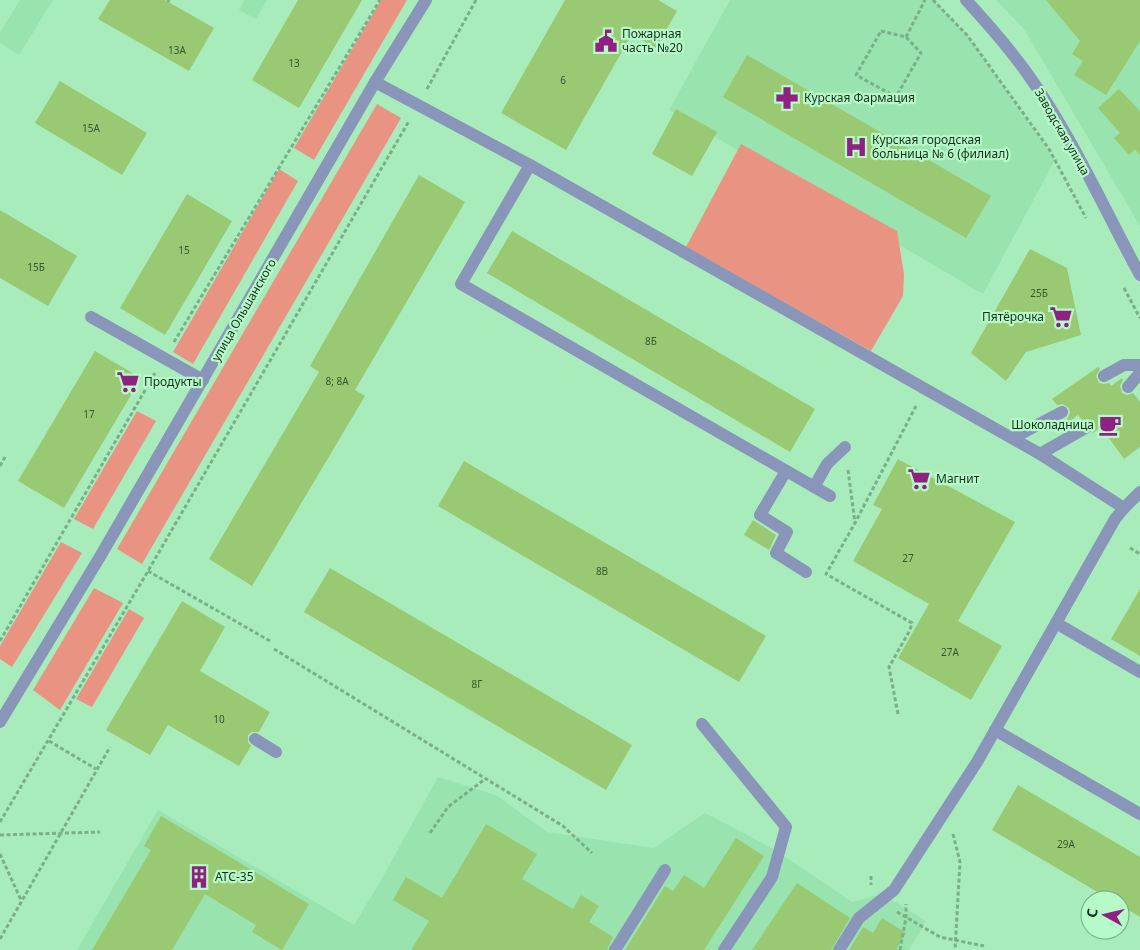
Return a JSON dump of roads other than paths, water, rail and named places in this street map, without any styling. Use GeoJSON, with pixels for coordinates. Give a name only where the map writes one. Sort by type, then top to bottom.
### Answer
{"type":"FeatureCollection","features":[{"type":"Feature","properties":{"kind":"street","name":"улица Ольшанского"},"geometry":{"type":"LineString","coordinates":[[0,722],[101,555],[375,82],[426,0]]}},
{"type":"Feature","properties":{"kind":"street","name":"Заводская улица"},"geometry":{"type":"LineString","coordinates":[[966,0],[998,36],[1029,76],[1058,120],[1140,275]]}},
{"type":"Feature","properties":{"kind":"street"},"geometry":{"type":"LineString","coordinates":[[375,82],[530,165],[1013,438],[1124,508]]}},
{"type":"Feature","properties":{"kind":"street"},"geometry":{"type":"LineString","coordinates":[[530,165],[461,284],[830,496]]}},
{"type":"Feature","properties":{"kind":"street"},"geometry":{"type":"LineString","coordinates":[[91,317],[203,380]]}},
{"type":"Feature","properties":{"kind":"street"},"geometry":{"type":"LineString","coordinates":[[1104,376],[1124,365],[1140,365]]}},
{"type":"Feature","properties":{"kind":"street"},"geometry":{"type":"LineString","coordinates":[[1128,387],[1140,373]]}},
{"type":"Feature","properties":{"kind":"street"},"geometry":{"type":"LineString","coordinates":[[1013,438],[1062,412]]}},
{"type":"Feature","properties":{"kind":"street"},"geometry":{"type":"LineString","coordinates":[[1040,454],[1087,427]]}},
{"type":"Feature","properties":{"kind":"street"},"geometry":{"type":"LineString","coordinates":[[814,487],[827,464],[845,447]]}},
{"type":"Feature","properties":{"kind":"street"},"geometry":{"type":"LineString","coordinates":[[786,471],[760,515],[787,532],[776,553],[806,572]]}},
{"type":"Feature","properties":{"kind":"street"},"geometry":{"type":"LineString","coordinates":[[839,950],[859,918],[894,890],[977,762],[1116,518],[1140,492]]}},
{"type":"Feature","properties":{"kind":"street"},"geometry":{"type":"LineString","coordinates":[[1056,623],[1140,672]]}},
{"type":"Feature","properties":{"kind":"street"},"geometry":{"type":"LineString","coordinates":[[702,724],[786,827],[772,877],[724,950]]}},
{"type":"Feature","properties":{"kind":"street"},"geometry":{"type":"LineString","coordinates":[[995,730],[1140,814]]}},
{"type":"Feature","properties":{"kind":"street"},"geometry":{"type":"LineString","coordinates":[[254,739],[276,752]]}},
{"type":"Feature","properties":{"kind":"street"},"geometry":{"type":"LineString","coordinates":[[615,950],[665,870]]}},
{"type":"Feature","properties":{"kind":"place","name":"Пожарная часть №20"},"geometry":{"type":"Point","coordinates":[606,41]}},
{"type":"Feature","properties":{"kind":"place","name":"Курская Фармация"},"geometry":{"type":"Point","coordinates":[787,98]}},
{"type":"Feature","properties":{"kind":"place","name":"Курская городская больница № 6 (филиал)"},"geometry":{"type":"Point","coordinates":[856,147]}},
{"type":"Feature","properties":{"kind":"place","name":"Пятёрочка"},"geometry":{"type":"Point","coordinates":[1061,317]}},
{"type":"Feature","properties":{"kind":"place","name":"Продукты"},"geometry":{"type":"Point","coordinates":[128,382]}},
{"type":"Feature","properties":{"kind":"place","name":"Шоколадница"},"geometry":{"type":"Point","coordinates":[1110,425]}},
{"type":"Feature","properties":{"kind":"place","name":"Магнит"},"geometry":{"type":"Point","coordinates":[919,479]}},
{"type":"Feature","properties":{"kind":"place","name":"АТС-35"},"geometry":{"type":"Point","coordinates":[199,877]}}]}
